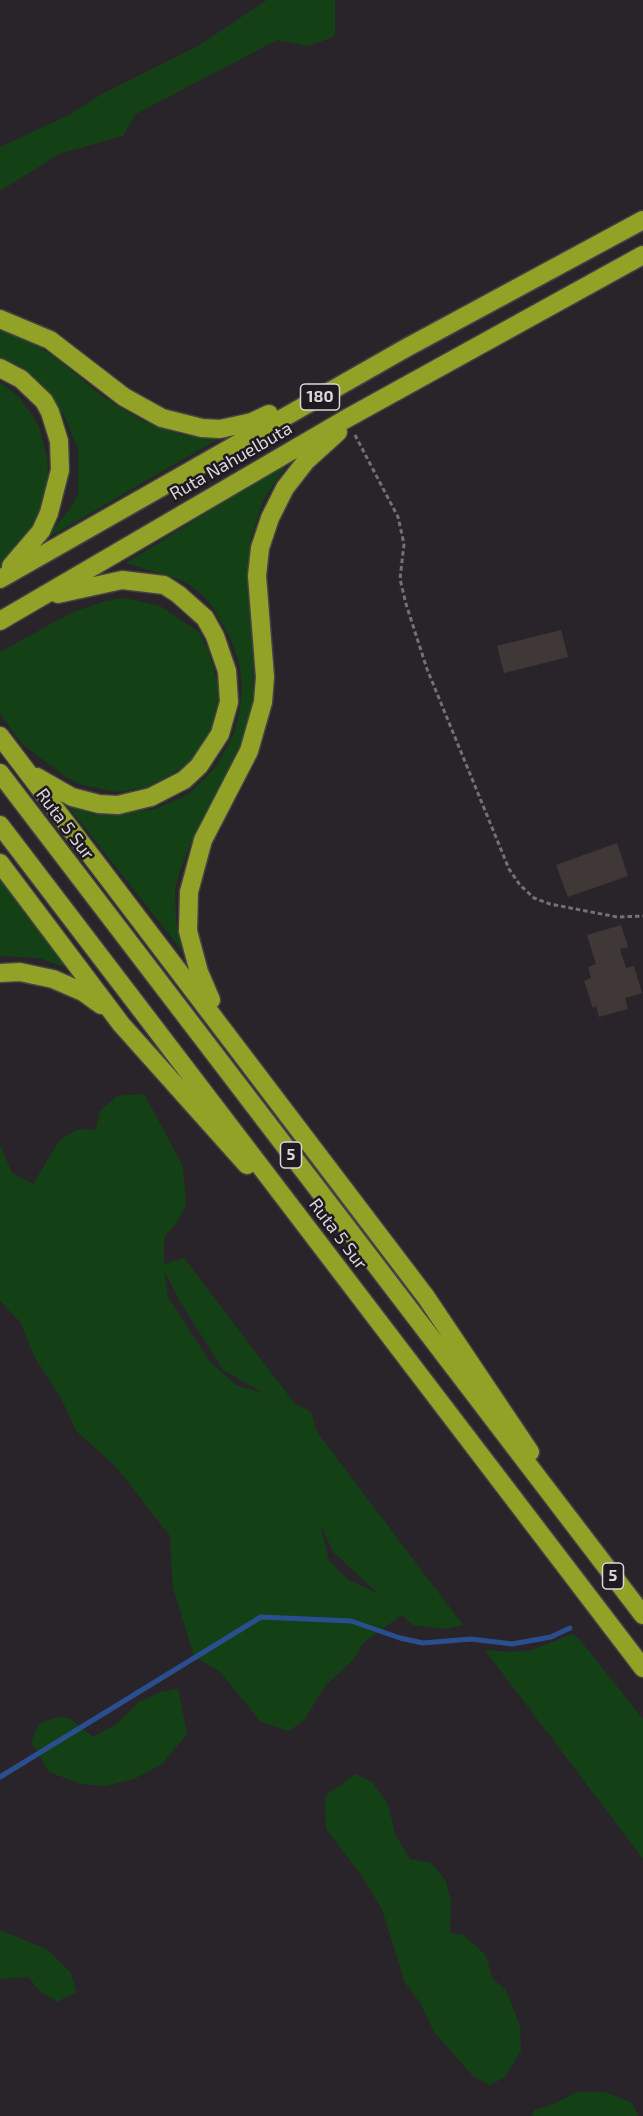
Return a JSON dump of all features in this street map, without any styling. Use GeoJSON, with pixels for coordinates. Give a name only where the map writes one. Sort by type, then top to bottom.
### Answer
{"type":"FeatureCollection","features":[{"type":"Feature","properties":{"kind":"highway","name":"Ruta Nahuelbuta"},"geometry":{"type":"LineString","coordinates":[[0,579],[406,348],[643,220]]}},
{"type":"Feature","properties":{"kind":"highway","name":"Ruta Nahuelbuta"},"geometry":{"type":"LineString","coordinates":[[0,621],[371,404],[643,255]]}},
{"type":"Feature","properties":{"kind":"highway"},"geometry":{"type":"LineString","coordinates":[[0,319],[50,340],[142,408],[162,418],[202,428],[220,429],[252,422],[406,348]]}},
{"type":"Feature","properties":{"kind":"highway"},"geometry":{"type":"LineString","coordinates":[[0,368],[21,379],[44,401],[56,426],[60,455],[57,485],[41,531],[0,579]]}},
{"type":"Feature","properties":{"kind":"highway"},"geometry":{"type":"LineString","coordinates":[[228,1034],[210,998],[192,950],[188,931],[189,892],[203,840],[249,751],[263,702],[266,677],[257,576],[260,548],[270,518],[285,488],[306,461],[371,404]]}},
{"type":"Feature","properties":{"kind":"highway"},"geometry":{"type":"LineString","coordinates":[[25,768],[48,785],[72,797],[99,804],[118,805],[151,797],[184,780],[199,766],[220,734],[229,702],[227,671],[215,636],[193,605],[164,585],[122,580],[36,601]]}},
{"type":"Feature","properties":{"kind":"highway"},"geometry":{"type":"LineString","coordinates":[[0,736],[228,1034],[451,1333],[509,1417],[583,1538]]}},
{"type":"Feature","properties":{"kind":"highway","name":"Ruta 5 Sur"},"geometry":{"type":"LineString","coordinates":[[0,773],[643,1615]]}},
{"type":"Feature","properties":{"kind":"highway","name":"Ruta 5 Sur"},"geometry":{"type":"LineString","coordinates":[[0,825],[643,1668]]}},
{"type":"Feature","properties":{"kind":"highway"},"geometry":{"type":"LineString","coordinates":[[0,863],[121,1024],[226,1143],[305,1225]]}},
{"type":"Feature","properties":{"kind":"highway"},"geometry":{"type":"LineString","coordinates":[[0,973],[37,974],[68,984],[97,1002],[121,1024]]}},
{"type":"Feature","properties":{"kind":"path"},"geometry":{"type":"LineString","coordinates":[[349,423],[398,518],[404,544],[400,579],[413,625],[427,669],[509,869],[520,885],[534,898],[550,904],[617,916],[643,916]]}},
{"type":"Feature","properties":{"kind":"green space"},"geometry":{"type":"Polygon","coordinates":[[[267,0],[335,0],[335,36],[309,46],[277,40],[136,114],[123,136],[59,154],[0,191],[0,147],[67,116],[102,94],[198,46],[267,0]]]}},
{"type":"Feature","properties":{"kind":"green space"},"geometry":{"type":"Polygon","coordinates":[[[0,329],[54,356],[103,397],[141,420],[181,435],[220,438],[44,540],[70,509],[78,495],[78,448],[64,416],[39,383],[25,369],[0,358],[0,329]]]}},
{"type":"Feature","properties":{"kind":"green space"},"geometry":{"type":"Polygon","coordinates":[[[0,382],[19,397],[38,424],[47,456],[48,474],[42,508],[34,528],[0,565],[0,382]]]}},
{"type":"Feature","properties":{"kind":"green space"},"geometry":{"type":"Polygon","coordinates":[[[304,452],[287,465],[264,499],[251,538],[247,576],[254,657],[253,700],[242,744],[191,843],[179,873],[175,890],[176,921],[183,952],[67,805],[92,814],[109,815],[155,809],[189,794],[215,768],[235,732],[240,707],[242,685],[239,663],[231,640],[212,606],[198,591],[181,580],[126,563],[304,452]]]}},
{"type":"Feature","properties":{"kind":"green space"},"geometry":{"type":"Polygon","coordinates":[[[125,598],[160,606],[199,632],[209,652],[220,691],[212,730],[194,760],[152,786],[117,792],[82,785],[67,778],[22,744],[0,714],[0,652],[71,613],[105,601],[125,598]]]}},
{"type":"Feature","properties":{"kind":"green space"},"geometry":{"type":"Polygon","coordinates":[[[0,875],[76,971],[39,958],[0,956],[0,875]]]}},
{"type":"Feature","properties":{"kind":"green space"},"geometry":{"type":"Polygon","coordinates":[[[144,1094],[182,1164],[186,1206],[176,1224],[164,1237],[164,1264],[184,1258],[295,1404],[311,1412],[317,1432],[463,1625],[446,1629],[413,1625],[402,1615],[363,1643],[354,1659],[325,1686],[304,1720],[289,1731],[261,1722],[220,1672],[194,1656],[173,1588],[170,1536],[116,1467],[76,1431],[62,1400],[34,1356],[21,1323],[0,1301],[0,1145],[12,1173],[33,1184],[60,1140],[76,1130],[96,1129],[100,1111],[117,1096],[144,1094]],[[164,1271],[168,1297],[211,1363],[236,1385],[265,1394],[223,1370],[164,1271]],[[320,1523],[329,1561],[347,1579],[379,1594],[333,1552],[320,1523]]]}},
{"type":"Feature","properties":{"kind":"green space"},"geometry":{"type":"Polygon","coordinates":[[[573,1634],[643,1719],[643,1859],[485,1650],[510,1652],[531,1650],[573,1634]]]}},
{"type":"Feature","properties":{"kind":"green space"},"geometry":{"type":"Polygon","coordinates":[[[178,1689],[187,1734],[162,1764],[134,1779],[105,1786],[81,1784],[49,1772],[31,1742],[39,1724],[57,1717],[69,1718],[93,1737],[117,1724],[139,1702],[161,1692],[178,1689]]]}},
{"type":"Feature","properties":{"kind":"green space"},"geometry":{"type":"Polygon","coordinates":[[[356,1774],[373,1783],[388,1804],[395,1834],[410,1859],[431,1863],[446,1881],[451,1901],[450,1933],[463,1935],[486,1955],[492,1978],[506,1990],[520,2026],[521,2051],[504,2078],[489,2085],[473,2076],[434,2032],[421,2004],[405,1983],[382,1909],[363,1878],[326,1829],[325,1796],[356,1774]]]}},
{"type":"Feature","properties":{"kind":"green space"},"geometry":{"type":"Polygon","coordinates":[[[0,1930],[48,1950],[71,1973],[76,1992],[57,2002],[40,1991],[28,1977],[0,1979],[0,1930]]]}},
{"type":"Feature","properties":{"kind":"green space"},"geometry":{"type":"Polygon","coordinates":[[[577,2092],[605,2092],[632,2103],[638,2116],[532,2116],[534,2110],[552,2105],[577,2092]]]}},
{"type":"Feature","properties":{"kind":"building"},"geometry":{"type":"Polygon","coordinates":[[[561,630],[568,657],[504,673],[497,646],[561,630]]]}},
{"type":"Feature","properties":{"kind":"building"},"geometry":{"type":"Polygon","coordinates":[[[617,843],[628,876],[568,897],[556,865],[617,843]]]}},
{"type":"Feature","properties":{"kind":"building"},"geometry":{"type":"Polygon","coordinates":[[[621,925],[628,947],[620,949],[626,968],[634,966],[642,993],[625,998],[628,1009],[599,1017],[596,1006],[593,1008],[584,981],[591,978],[588,967],[596,964],[587,935],[621,925]]]}},
{"type":"Feature","properties":{"kind":"waterway"},"geometry":{"type":"LineString","coordinates":[[0,1777],[261,1617],[351,1621],[400,1638],[423,1643],[471,1639],[512,1644],[551,1637],[570,1628]]}}]}
